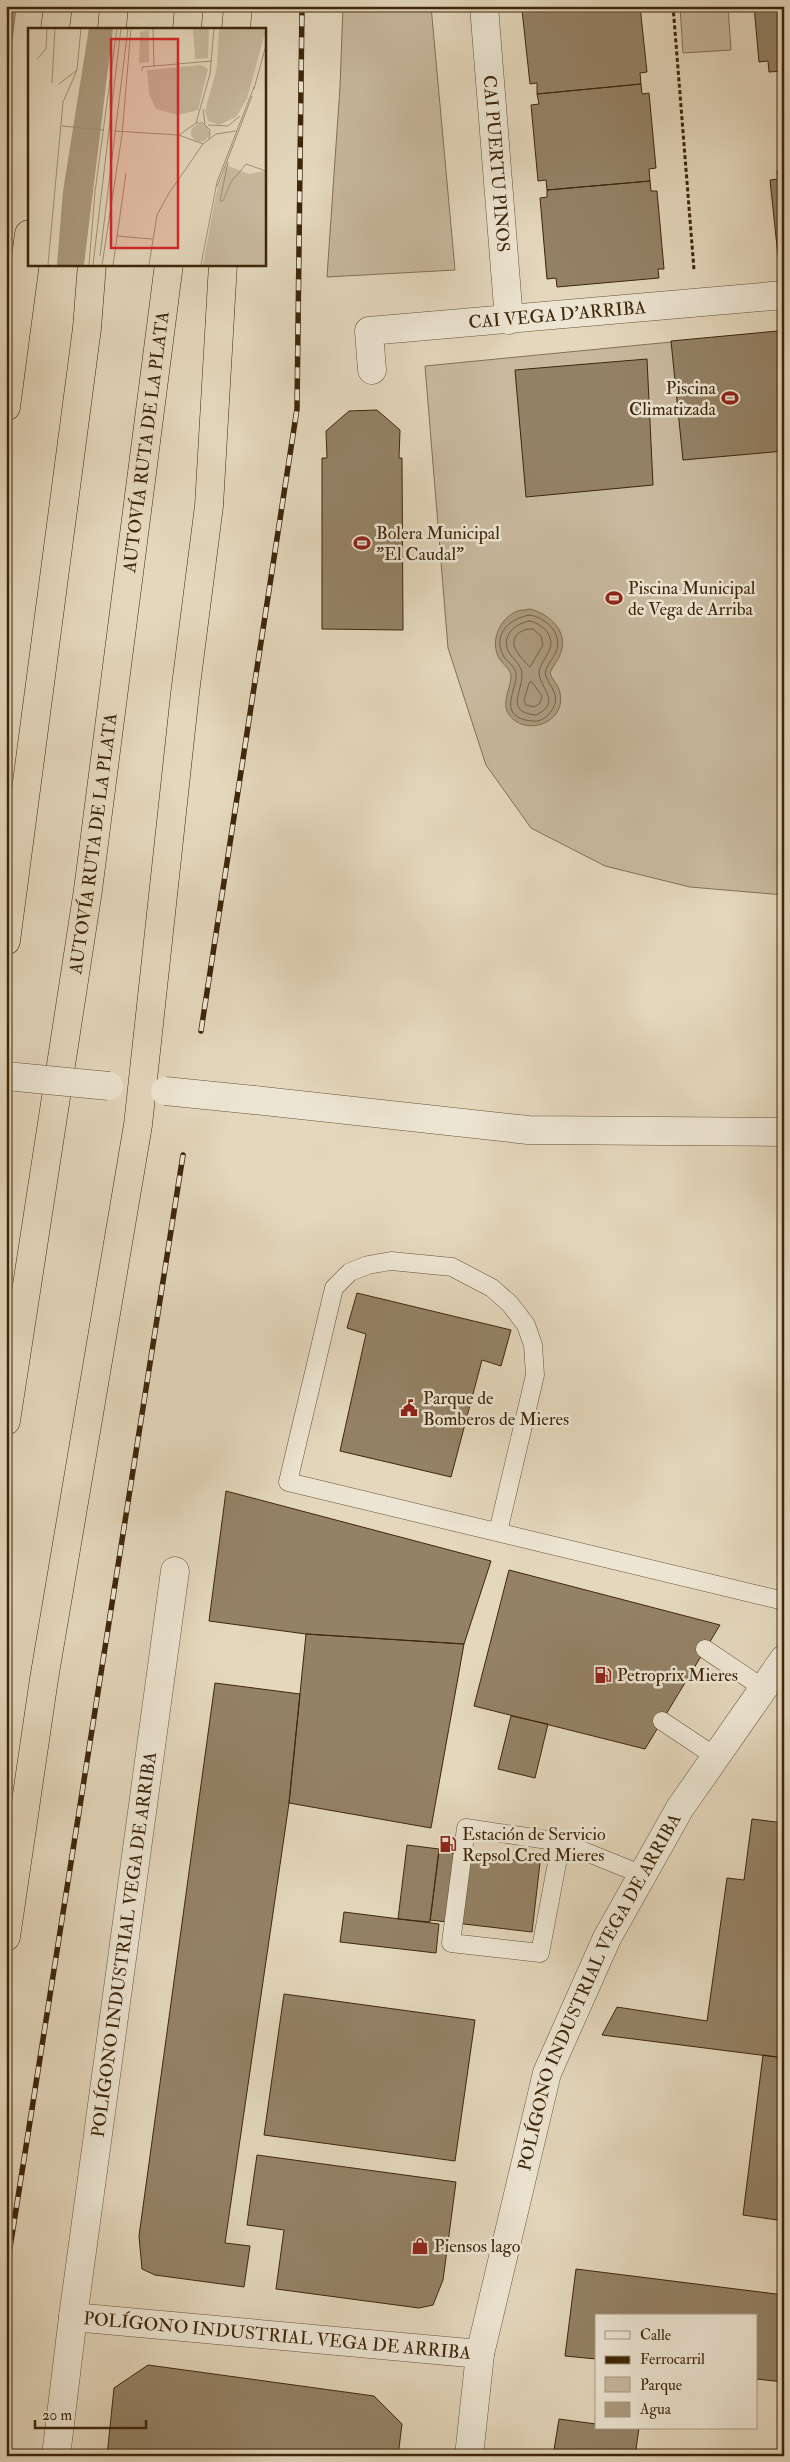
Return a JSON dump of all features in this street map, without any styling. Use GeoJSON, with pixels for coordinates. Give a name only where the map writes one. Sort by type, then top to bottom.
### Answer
{"type":"FeatureCollection","features":[{"type":"Feature","properties":{"kind":"highway"},"geometry":{"type":"LineString","coordinates":[[55,28],[58,6]]}},
{"type":"Feature","properties":{"kind":"highway"},"geometry":{"type":"LineString","coordinates":[[112,28],[114,6]]}},
{"type":"Feature","properties":{"kind":"highway"},"geometry":{"type":"LineString","coordinates":[[187,28],[189,6]]}},
{"type":"Feature","properties":{"kind":"highway"},"geometry":{"type":"LineString","coordinates":[[236,28],[238,6]]}},
{"type":"Feature","properties":{"kind":"highway"},"geometry":{"type":"LineString","coordinates":[[6,407],[28,242]]}},
{"type":"Feature","properties":{"kind":"highway"},"geometry":{"type":"LineString","coordinates":[[6,941],[86,338],[92,265]]}},
{"type":"Feature","properties":{"kind":"highway","name":"AUTOVÍA RUTA DE LA PLATA"},"geometry":{"type":"LineString","coordinates":[[6,1421],[88,890],[170,265]]}},
{"type":"Feature","properties":{"kind":"highway"},"geometry":{"type":"LineString","coordinates":[[6,1937],[44,1678],[138,1125],[153,1090],[184,703],[209,506],[223,265]]}},
{"type":"Feature","properties":{"kind":"street","name":"CAI PUERTU PINOS"},"geometry":{"type":"LineString","coordinates":[[484,6],[509,320]]}},
{"type":"Feature","properties":{"kind":"street","name":"CAI VEGA D'ARRIBA"},"geometry":{"type":"LineString","coordinates":[[372,370],[369,331],[784,296]]}},
{"type":"Feature","properties":{"kind":"street"},"geometry":{"type":"LineString","coordinates":[[6,1076],[254,1100],[528,1130],[784,1132]]}},
{"type":"Feature","properties":{"kind":"street","name":"POLÍGONO INDUSTRIAL VEGA DE ARRIBA"},"geometry":{"type":"LineString","coordinates":[[56,2456],[73,2317],[176,1571]]}},
{"type":"Feature","properties":{"kind":"street","name":"POLÍGONO INDUSTRIAL VEGA DE ARRIBA"},"geometry":{"type":"LineString","coordinates":[[469,2456],[480,2354],[548,2073],[607,1938],[680,1808],[784,1659]]}},
{"type":"Feature","properties":{"kind":"street","name":"POLÍGONO INDUSTRIAL VEGA DE ARRIBA"},"geometry":{"type":"LineString","coordinates":[[73,2317],[480,2354]]}},
{"type":"Feature","properties":{"kind":"lane"},"geometry":{"type":"LineString","coordinates":[[498,1532],[535,1375],[533,1345],[526,1326],[510,1304],[492,1288],[452,1267],[391,1261],[368,1265],[350,1272],[334,1288],[288,1482],[784,1601]]}},
{"type":"Feature","properties":{"kind":"lane"},"geometry":{"type":"LineString","coordinates":[[705,1649],[763,1688]]}},
{"type":"Feature","properties":{"kind":"lane"},"geometry":{"type":"LineString","coordinates":[[662,1721],[716,1757]]}},
{"type":"Feature","properties":{"kind":"lane"},"geometry":{"type":"LineString","coordinates":[[561,1842],[540,1953],[451,1943],[466,1828],[561,1842],[643,1875]]}},
{"type":"Feature","properties":{"kind":"path"},"geometry":{"type":"LineString","coordinates":[[673,6],[696,303]]}},
{"type":"Feature","properties":{"kind":"green space"},"geometry":{"type":"Polygon","coordinates":[[[343,6],[431,6],[455,270],[327,277],[340,87],[343,6]]]}},
{"type":"Feature","properties":{"kind":"green space"},"geometry":{"type":"Polygon","coordinates":[[[728,6],[731,50],[683,53],[680,7],[728,6]]]}},
{"type":"Feature","properties":{"kind":"green space","name":"Piscina Municipal de Vega de Arriba"},"geometry":{"type":"Polygon","coordinates":[[[784,331],[784,895],[690,887],[605,866],[531,828],[486,765],[448,648],[425,366],[784,331]]]}},
{"type":"Feature","properties":{"kind":"water"},"geometry":{"type":"Polygon","coordinates":[[[6,6],[16,6],[6,93],[6,6]]]}},
{"type":"Feature","properties":{"kind":"water"},"geometry":{"type":"Polygon","coordinates":[[[530,609],[544,615],[555,624],[562,637],[562,644],[560,655],[550,673],[560,693],[561,702],[558,710],[547,722],[530,726],[514,720],[509,715],[506,699],[511,674],[499,658],[495,645],[498,632],[504,620],[515,612],[530,609]]]}},
{"type":"Feature","properties":{"kind":"building"},"geometry":{"type":"Polygon","coordinates":[[[529,6],[640,6],[647,72],[640,73],[641,84],[537,94],[537,83],[530,84],[522,10],[529,9],[529,6]]]}},
{"type":"Feature","properties":{"kind":"building"},"geometry":{"type":"Polygon","coordinates":[[[754,6],[784,6],[784,71],[769,72],[768,61],[759,62],[754,6]]]}},
{"type":"Feature","properties":{"kind":"building"},"geometry":{"type":"Polygon","coordinates":[[[641,84],[642,94],[649,93],[656,168],[649,169],[650,181],[547,190],[546,180],[538,181],[531,105],[539,104],[537,94],[641,84]]]}},
{"type":"Feature","properties":{"kind":"building"},"geometry":{"type":"Polygon","coordinates":[[[784,170],[784,256],[778,256],[770,180],[778,179],[777,171],[784,170]]]}},
{"type":"Feature","properties":{"kind":"building"},"geometry":{"type":"Polygon","coordinates":[[[650,181],[651,191],[657,191],[664,269],[658,269],[659,278],[557,287],[556,278],[547,279],[540,198],[547,197],[547,190],[650,181]]]}},
{"type":"Feature","properties":{"kind":"building","name":"Piscina Climatizada"},"geometry":{"type":"Polygon","coordinates":[[[778,331],[779,344],[784,344],[784,451],[683,460],[671,341],[778,331]]]}},
{"type":"Feature","properties":{"kind":"building"},"geometry":{"type":"Polygon","coordinates":[[[647,359],[653,485],[526,497],[515,370],[647,359]]]}},
{"type":"Feature","properties":{"kind":"building","name":"Bolera Municipal \"El Caudal\""},"geometry":{"type":"Polygon","coordinates":[[[377,410],[400,430],[399,458],[402,458],[403,630],[322,629],[322,458],[327,458],[326,431],[349,411],[377,410]]]}},
{"type":"Feature","properties":{"kind":"building","name":"Parque de Bomberos de Mieres"},"geometry":{"type":"Polygon","coordinates":[[[357,1293],[511,1330],[501,1366],[482,1360],[451,1477],[340,1451],[366,1334],[347,1328],[357,1293]]]}},
{"type":"Feature","properties":{"kind":"building"},"geometry":{"type":"Polygon","coordinates":[[[226,1491],[491,1561],[464,1644],[306,1634],[209,1621],[226,1491]]]}},
{"type":"Feature","properties":{"kind":"building","name":"Petroprix Mieres"},"geometry":{"type":"Polygon","coordinates":[[[509,1570],[720,1625],[645,1749],[474,1706],[509,1570]]]}},
{"type":"Feature","properties":{"kind":"building"},"geometry":{"type":"Polygon","coordinates":[[[306,1634],[464,1644],[431,1828],[289,1803],[306,1634]]]}},
{"type":"Feature","properties":{"kind":"building"},"geometry":{"type":"Polygon","coordinates":[[[215,1683],[300,1694],[289,1803],[225,2243],[250,2246],[244,2287],[155,2275],[142,2269],[139,2236],[215,1683]]]}},
{"type":"Feature","properties":{"kind":"building"},"geometry":{"type":"Polygon","coordinates":[[[511,1716],[548,1724],[535,1778],[498,1769],[511,1716]]]}},
{"type":"Feature","properties":{"kind":"building"},"geometry":{"type":"Polygon","coordinates":[[[752,1819],[784,1823],[784,2058],[602,2035],[617,2007],[707,2021],[727,1878],[744,1880],[752,1819]]]}},
{"type":"Feature","properties":{"kind":"building"},"geometry":{"type":"Polygon","coordinates":[[[407,1845],[439,1849],[430,1922],[398,1919],[407,1845]]]}},
{"type":"Feature","properties":{"kind":"building"},"geometry":{"type":"Polygon","coordinates":[[[439,1852],[540,1863],[532,1932],[430,1920],[439,1852]]]}},
{"type":"Feature","properties":{"kind":"building"},"geometry":{"type":"Polygon","coordinates":[[[344,1912],[439,1924],[436,1953],[340,1942],[344,1912]]]}},
{"type":"Feature","properties":{"kind":"building"},"geometry":{"type":"Polygon","coordinates":[[[284,1994],[475,2020],[455,2161],[264,2135],[284,1994]]]}},
{"type":"Feature","properties":{"kind":"building"},"geometry":{"type":"Polygon","coordinates":[[[763,2055],[784,2058],[784,2221],[743,2215],[763,2055]]]}},
{"type":"Feature","properties":{"kind":"building"},"geometry":{"type":"Polygon","coordinates":[[[257,2155],[456,2182],[443,2280],[433,2305],[419,2308],[276,2289],[284,2230],[247,2225],[257,2155]]]}},
{"type":"Feature","properties":{"kind":"building"},"geometry":{"type":"Polygon","coordinates":[[[576,2269],[784,2295],[784,2382],[758,2379],[758,2314],[595,2314],[595,2359],[565,2356],[576,2269]]]}},
{"type":"Feature","properties":{"kind":"building"},"geometry":{"type":"Polygon","coordinates":[[[148,2365],[374,2396],[402,2424],[398,2456],[107,2456],[114,2388],[148,2365]]]}},
{"type":"Feature","properties":{"kind":"building"},"geometry":{"type":"Polygon","coordinates":[[[559,2419],[595,2424],[595,2430],[639,2430],[635,2456],[594,2456],[554,2450],[559,2419]]]}},
{"type":"Feature","properties":{"kind":"railway"},"geometry":{"type":"LineString","coordinates":[[201,1031],[297,409],[302,6]]}},
{"type":"Feature","properties":{"kind":"railway"},"geometry":{"type":"LineString","coordinates":[[6,2273],[183,1155]]}},
{"type":"Feature","properties":{"kind":"place","name":"Piscina Climatizada"},"geometry":{"type":"Point","coordinates":[730,398]}},
{"type":"Feature","properties":{"kind":"place","name":"Bolera Municipal \"El Caudal\""},"geometry":{"type":"Point","coordinates":[362,543]}},
{"type":"Feature","properties":{"kind":"place","name":"Piscina Municipal de Vega de Arriba"},"geometry":{"type":"Point","coordinates":[614,598]}},
{"type":"Feature","properties":{"kind":"place","name":"Parque de Bomberos de Mieres"},"geometry":{"type":"Point","coordinates":[409,1408]}},
{"type":"Feature","properties":{"kind":"place","name":"Petroprix Mieres"},"geometry":{"type":"Point","coordinates":[603,1675]}},
{"type":"Feature","properties":{"kind":"place","name":"Estación de Servicio Repsol Cred Mieres"},"geometry":{"type":"Point","coordinates":[448,1844]}},
{"type":"Feature","properties":{"kind":"place","name":"Piensos lago"},"geometry":{"type":"Point","coordinates":[420,2246]}}]}
